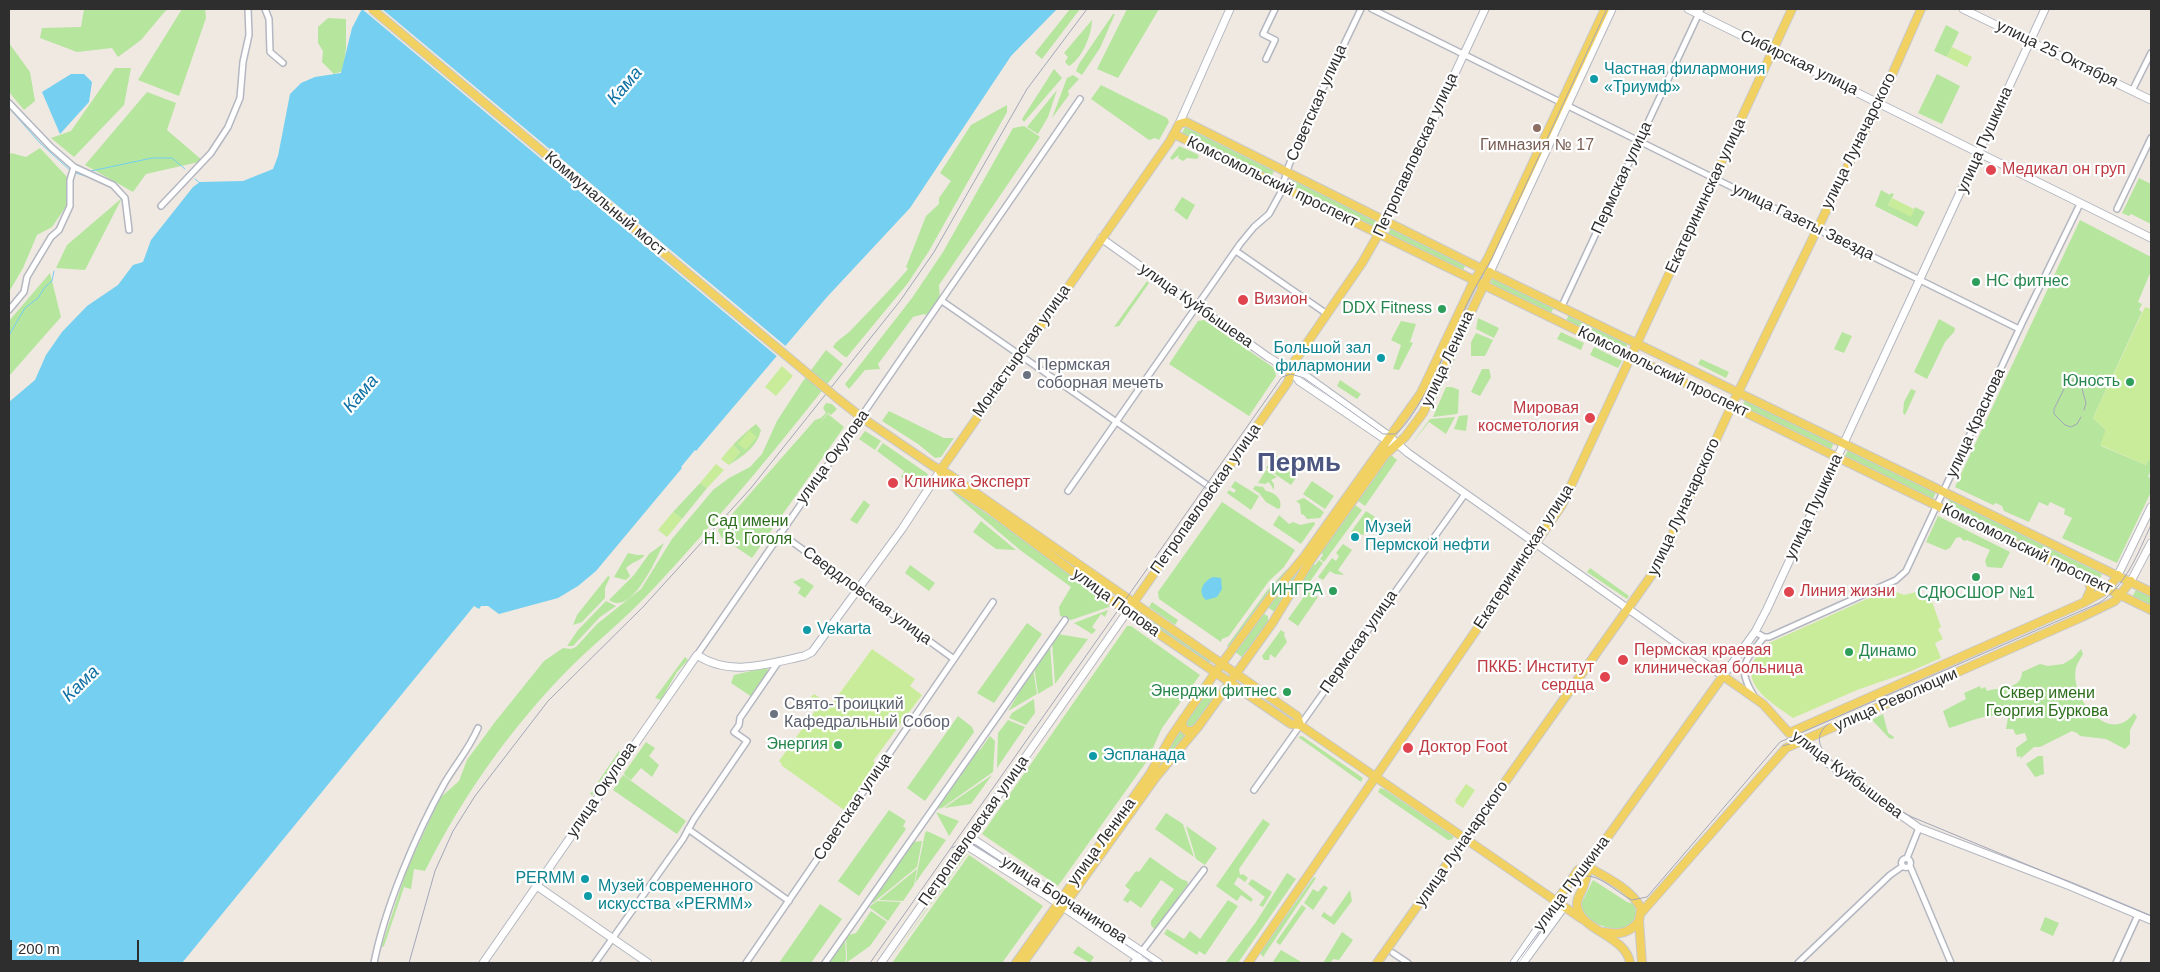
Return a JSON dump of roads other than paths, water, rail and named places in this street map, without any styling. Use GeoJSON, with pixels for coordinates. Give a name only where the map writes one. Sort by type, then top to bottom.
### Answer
{"type":"FeatureCollection","features":[{"type":"Feature","properties":{"kind":"main road","name":"Коммунальный мост"},"geometry":{"type":"LineString","coordinates":[[372,9],[837,398]]}},
{"type":"Feature","properties":{"kind":"main road","name":"Монастырская улица"},"geometry":{"type":"LineString","coordinates":[[697,655],[706,661],[734,669],[804,656],[812,652],[902,529],[1019,355],[1174,134],[1182,121],[1230,9]]}},
{"type":"Feature","properties":{"kind":"main road","name":"Петропавловская улица"},"geometry":{"type":"LineString","coordinates":[[881,963],[1284,388],[1294,362],[1380,235],[1485,9]]}},
{"type":"Feature","properties":{"kind":"main road","name":"улица Ленина"},"geometry":{"type":"LineString","coordinates":[[1564,104],[1605,9]]}},
{"type":"Feature","properties":{"kind":"main road","name":"улица Ленина"},"geometry":{"type":"LineString","coordinates":[[1391,438],[1406,435],[1428,404],[1483,285],[1486,270],[1564,104],[1612,9]]}},
{"type":"Feature","properties":{"kind":"main road","name":"Сибирская улица"},"geometry":{"type":"LineString","coordinates":[[1688,9],[1700,11],[1773,51],[2151,238]]}},
{"type":"Feature","properties":{"kind":"main road","name":"Екатерининская улица"},"geometry":{"type":"LineString","coordinates":[[1248,963],[1312,873],[1374,777],[1565,500],[1792,9]]}},
{"type":"Feature","properties":{"kind":"main road","name":"улица Луначарского"},"geometry":{"type":"LineString","coordinates":[[1377,963],[1629,609],[1662,558],[1738,392],[1878,103],[1921,9]]}},
{"type":"Feature","properties":{"kind":"main road","name":"улица 25 Октября"},"geometry":{"type":"LineString","coordinates":[[1963,9],[2151,100]]}},
{"type":"Feature","properties":{"kind":"main road","name":"улица Пушкина"},"geometry":{"type":"LineString","coordinates":[[1514,963],[1578,870],[1588,868],[1599,849],[1755,632],[2045,9]]}},
{"type":"Feature","properties":{"kind":"main road","name":"Комсомольский проспект"},"geometry":{"type":"LineString","coordinates":[[1182,121],[2151,592]]}},
{"type":"Feature","properties":{"kind":"main road","name":"Комсомольский проспект"},"geometry":{"type":"LineString","coordinates":[[1174,134],[2151,610]]}},
{"type":"Feature","properties":{"kind":"main road","name":"улица Куйбышева"},"geometry":{"type":"LineString","coordinates":[[1101,238],[1268,357],[1292,371],[1306,376],[1391,438],[1405,451],[1755,699],[1768,709],[1800,742],[1919,828],[2017,865],[2151,920]]}},
{"type":"Feature","properties":{"kind":"main road","name":"улица Ленина"},"geometry":{"type":"LineString","coordinates":[[1023,963],[1150,774],[1184,717],[1258,614],[1300,563],[1391,438],[1426,382],[1474,281],[1486,270]]}},
{"type":"Feature","properties":{"kind":"main road","name":"Пермская улица"},"geometry":{"type":"LineString","coordinates":[[1556,320],[1562,306]]}},
{"type":"Feature","properties":{"kind":"main road","name":"улица Куйбышева"},"geometry":{"type":"LineString","coordinates":[[1292,371],[1299,381],[1391,438]]}},
{"type":"Feature","properties":{"kind":"main road"},"geometry":{"type":"LineString","coordinates":[[1284,388],[1299,381]]}},
{"type":"Feature","properties":{"kind":"main road","name":"улица Попова"},"geometry":{"type":"LineString","coordinates":[[837,398],[861,417],[940,471],[950,474],[1222,663],[1297,716],[1300,725]]}},
{"type":"Feature","properties":{"kind":"main road","name":"улица Ленина"},"geometry":{"type":"LineString","coordinates":[[1016,963],[1156,777],[1198,727],[1273,622],[1310,560],[1385,455],[1391,438]]}},
{"type":"Feature","properties":{"kind":"main road","name":"улица Попова"},"geometry":{"type":"LineString","coordinates":[[940,471],[946,480],[989,509],[1127,612],[1291,724],[1300,725],[1586,921]]}},
{"type":"Feature","properties":{"kind":"main road","name":"улица Революции"},"geometry":{"type":"LineString","coordinates":[[1789,732],[2085,602],[2108,589],[2118,575],[2151,507]]}},
{"type":"Feature","properties":{"kind":"main road","name":"улица Революции"},"geometry":{"type":"LineString","coordinates":[[1640,917],[1782,751],[2116,601],[2130,581],[2151,543]]}},
{"type":"Feature","properties":{"kind":"main road"},"geometry":{"type":"LineString","coordinates":[[2085,602],[2091,593],[2088,579]]}},
{"type":"Feature","properties":{"kind":"main road"},"geometry":{"type":"LineString","coordinates":[[1258,614],[1262,611],[1269,612],[1273,615],[1273,622]]}},
{"type":"Feature","properties":{"kind":"main road","name":"улица Окулова"},"geometry":{"type":"LineString","coordinates":[[483,963],[697,655]]}},
{"type":"Feature","properties":{"kind":"main road"},"geometry":{"type":"LineString","coordinates":[[1184,717],[1182,726],[1186,731],[1193,731],[1198,727]]}},
{"type":"Feature","properties":{"kind":"main road","name":"улица Борчанинова"},"geometry":{"type":"LineString","coordinates":[[970,837],[1145,963]]}},
{"type":"Feature","properties":{"kind":"main road","name":"улица Борчанинова"},"geometry":{"type":"LineString","coordinates":[[964,844],[1062,903]]}},
{"type":"Feature","properties":{"kind":"main road"},"geometry":{"type":"LineString","coordinates":[[1630,963],[1624,950],[1586,921],[1579,911],[1577,904],[1588,868],[1606,877],[1636,900],[1640,917],[1642,963]]}},
{"type":"Feature","properties":{"kind":"main road"},"geometry":{"type":"LineString","coordinates":[[1584,886],[1591,878],[1606,877]]}},
{"type":"Feature","properties":{"kind":"main road"},"geometry":{"type":"LineString","coordinates":[[537,886],[648,963]]}},
{"type":"Feature","properties":{"kind":"main road","name":"улица Пушкина"},"geometry":{"type":"LineString","coordinates":[[1523,963],[1564,907]]}},
{"type":"Feature","properties":{"kind":"main road"},"geometry":{"type":"LineString","coordinates":[[1601,931],[1618,934],[1627,932],[1640,917]]}},
{"type":"Feature","properties":{"kind":"main road","name":"улица Борчанинова"},"geometry":{"type":"LineString","coordinates":[[1137,958],[1159,963]]}},
{"type":"Feature","properties":{"kind":"street"},"geometry":{"type":"LineString","coordinates":[[161,206],[211,152],[228,127],[240,98],[243,62],[250,36],[248,9]]}},
{"type":"Feature","properties":{"kind":"street"},"geometry":{"type":"LineString","coordinates":[[265,9],[269,19],[270,52],[283,64]]}},
{"type":"Feature","properties":{"kind":"street"},"geometry":{"type":"LineString","coordinates":[[1266,59],[1275,40],[1263,34],[1275,9]]}},
{"type":"Feature","properties":{"kind":"street","name":"Советская улица"},"geometry":{"type":"LineString","coordinates":[[1068,491],[1236,250],[1254,227],[1269,214],[1283,186],[1287,171],[1319,96],[1361,9]]}},
{"type":"Feature","properties":{"kind":"street","name":"улица Газеты Звезда"},"geometry":{"type":"LineString","coordinates":[[1372,9],[2020,329]]}},
{"type":"Feature","properties":{"kind":"street","name":"Пермская улица"},"geometry":{"type":"LineString","coordinates":[[1562,306],[1700,11]]}},
{"type":"Feature","properties":{"kind":"street"},"geometry":{"type":"LineString","coordinates":[[2132,91],[2151,53]]}},
{"type":"Feature","properties":{"kind":"street","name":"улица Окулова"},"geometry":{"type":"LineString","coordinates":[[697,655],[1080,99]]}},
{"type":"Feature","properties":{"kind":"street"},"geometry":{"type":"LineString","coordinates":[[9,103],[51,147],[74,167],[113,185],[125,198],[128,230]]}},
{"type":"Feature","properties":{"kind":"street"},"geometry":{"type":"LineString","coordinates":[[2117,209],[2151,138]]}},
{"type":"Feature","properties":{"kind":"street"},"geometry":{"type":"LineString","coordinates":[[9,310],[24,292],[26,277],[50,237],[59,230],[70,206],[70,180],[74,167]]}},
{"type":"Feature","properties":{"kind":"street","name":"улица Краснова"},"geometry":{"type":"LineString","coordinates":[[1764,637],[1769,637],[1822,614],[1902,575],[1916,552],[2080,204]]}},
{"type":"Feature","properties":{"kind":"street"},"geometry":{"type":"LineString","coordinates":[[1236,250],[1327,314]]}},
{"type":"Feature","properties":{"kind":"street"},"geometry":{"type":"LineString","coordinates":[[942,301],[1213,489]]}},
{"type":"Feature","properties":{"kind":"street","name":"Пермская улица"},"geometry":{"type":"LineString","coordinates":[[1254,790],[1465,494]]}},
{"type":"Feature","properties":{"kind":"street","name":"Свердловская улица"},"geometry":{"type":"LineString","coordinates":[[780,533],[954,659]]}},
{"type":"Feature","properties":{"kind":"street","name":"Советская улица"},"geometry":{"type":"LineString","coordinates":[[746,963],[993,602]]}},
{"type":"Feature","properties":{"kind":"street"},"geometry":{"type":"LineString","coordinates":[[825,963],[1065,620]]}},
{"type":"Feature","properties":{"kind":"street"},"geometry":{"type":"LineString","coordinates":[[1755,632],[1764,637],[1752,652],[1744,668],[1745,681],[1755,699]]}},
{"type":"Feature","properties":{"kind":"street"},"geometry":{"type":"LineString","coordinates":[[595,963],[747,741],[734,732],[739,725],[740,718],[780,661]]}},
{"type":"Feature","properties":{"kind":"street"},"geometry":{"type":"LineString","coordinates":[[374,963],[388,914],[426,822],[445,784],[470,747],[478,728]]}},
{"type":"Feature","properties":{"kind":"street"},"geometry":{"type":"LineString","coordinates":[[1902,866],[1902,860],[1907,858],[1919,828]]}},
{"type":"Feature","properties":{"kind":"street"},"geometry":{"type":"LineString","coordinates":[[688,829],[789,900]]}},
{"type":"Feature","properties":{"kind":"street"},"geometry":{"type":"LineString","coordinates":[[1907,858],[1910,861],[1910,866],[1951,963]]}},
{"type":"Feature","properties":{"kind":"street"},"geometry":{"type":"LineString","coordinates":[[1798,963],[1890,875],[1902,866],[1910,866]]}},
{"type":"Feature","properties":{"kind":"street"},"geometry":{"type":"LineString","coordinates":[[1137,958],[1204,870]]}},
{"type":"Feature","properties":{"kind":"street"},"geometry":{"type":"LineString","coordinates":[[2116,963],[2138,915]]}},
{"type":"Feature","properties":{"kind":"street"},"geometry":{"type":"LineString","coordinates":[[1393,953],[1408,963]]}},
{"type":"Feature","properties":{"kind":"water","name":"Кама"},"geometry":{"type":"Polygon","coordinates":[[[362,9],[1057,9],[1011,56],[910,208],[827,297],[695,450],[596,571],[578,586],[558,598],[499,614],[488,606],[481,606],[479,609],[474,606],[182,963],[9,963],[9,402],[35,380],[46,355],[62,332],[87,306],[118,285],[133,265],[143,262],[151,240],[193,187],[200,182],[243,181],[273,169],[278,156],[290,94],[301,83],[315,77],[341,73],[352,28],[362,9]]]}},
{"type":"Feature","properties":{"kind":"water"},"geometry":{"type":"Polygon","coordinates":[[[71,74],[84,74],[92,82],[89,102],[60,134],[42,92],[71,74]]]}},
{"type":"Feature","properties":{"kind":"water"},"geometry":{"type":"Polygon","coordinates":[[[1213,577],[1221,578],[1222,589],[1217,597],[1206,600],[1202,594],[1202,587],[1206,581],[1213,577]]]}},
{"type":"Feature","properties":{"kind":"waterway"},"geometry":{"type":"LineString","coordinates":[[9,108],[40,143],[71,171]]}},
{"type":"Feature","properties":{"kind":"waterway"},"geometry":{"type":"LineString","coordinates":[[91,171],[152,158],[172,158],[185,169]]}},
{"type":"Feature","properties":{"kind":"waterway"},"geometry":{"type":"LineString","coordinates":[[76,173],[85,176]]}},
{"type":"Feature","properties":{"kind":"waterway"},"geometry":{"type":"LineString","coordinates":[[195,179],[200,183]]}},
{"type":"Feature","properties":{"kind":"waterway"},"geometry":{"type":"LineString","coordinates":[[9,335],[25,308],[38,298],[45,287],[52,281],[54,271]]}},
{"type":"Feature","properties":{"kind":"tram line"},"geometry":{"type":"LineString","coordinates":[[870,963],[1282,377],[1291,374],[1304,378],[1383,434],[1395,434],[1404,425],[1425,394],[1470,298],[1491,260],[1607,9]]}},
{"type":"Feature","properties":{"kind":"tram line"},"geometry":{"type":"LineString","coordinates":[[1516,963],[1578,878],[1585,876],[1599,879],[1632,900],[1647,897],[1780,742],[2099,603],[2117,588],[2124,578],[2136,558],[2151,525]]}},
{"type":"Feature","properties":{"kind":"tram line"},"geometry":{"type":"LineString","coordinates":[[1825,753],[1819,738],[1824,727],[1828,724]]}},
{"type":"Feature","properties":{"kind":"tram line"},"geometry":{"type":"LineString","coordinates":[[1783,746],[1796,742],[1811,744],[1893,807],[1912,817],[2151,916]]}},
{"type":"Feature","properties":{"kind":"tram line"},"geometry":{"type":"LineString","coordinates":[[952,848],[963,842],[976,845],[1154,963]]}},
{"type":"Feature","properties":{"kind":"railway"},"geometry":{"type":"LineString","coordinates":[[409,963],[435,871],[453,831],[475,796],[548,701],[643,607],[751,488],[900,301],[934,252],[1027,89],[1087,9]]}},
{"type":"Feature","properties":{"kind":"railway"},"geometry":{"type":"LineString","coordinates":[[2081,417],[2077,424],[2071,427],[2065,425],[2054,414],[2054,409],[2068,381],[2074,380],[2081,385],[2086,403],[2084,410]]}},
{"type":"Feature","properties":{"kind":"place","name":"Частная филармония «Триумф»"},"geometry":{"type":"Point","coordinates":[1594,79]}},
{"type":"Feature","properties":{"kind":"place","name":"Гимназия № 17"},"geometry":{"type":"Point","coordinates":[1537,128]}},
{"type":"Feature","properties":{"kind":"place","name":"Медикал он груп"},"geometry":{"type":"Point","coordinates":[1991,170]}},
{"type":"Feature","properties":{"kind":"place","name":"НС фитнес"},"geometry":{"type":"Point","coordinates":[1976,282]}},
{"type":"Feature","properties":{"kind":"place","name":"Визион"},"geometry":{"type":"Point","coordinates":[1243,300]}},
{"type":"Feature","properties":{"kind":"place","name":"DDX Fitness"},"geometry":{"type":"Point","coordinates":[1442,309]}},
{"type":"Feature","properties":{"kind":"place","name":"Большой зал филармонии"},"geometry":{"type":"Point","coordinates":[1381,358]}},
{"type":"Feature","properties":{"kind":"place","name":"Пермская соборная мечеть"},"geometry":{"type":"Point","coordinates":[1027,375]}},
{"type":"Feature","properties":{"kind":"place","name":"Юность"},"geometry":{"type":"Point","coordinates":[2130,382]}},
{"type":"Feature","properties":{"kind":"place","name":"Мировая косметология"},"geometry":{"type":"Point","coordinates":[1590,418]}},
{"type":"Feature","properties":{"kind":"place","name":"Клиника Эксперт"},"geometry":{"type":"Point","coordinates":[893,483]}},
{"type":"Feature","properties":{"kind":"place","name":"Музей Пермской нефти"},"geometry":{"type":"Point","coordinates":[1355,537]}},
{"type":"Feature","properties":{"kind":"place","name":"СДЮСШОР №1"},"geometry":{"type":"Point","coordinates":[1976,577]}},
{"type":"Feature","properties":{"kind":"place","name":"ИНГРА"},"geometry":{"type":"Point","coordinates":[1333,591]}},
{"type":"Feature","properties":{"kind":"place","name":"Линия жизни"},"geometry":{"type":"Point","coordinates":[1789,592]}},
{"type":"Feature","properties":{"kind":"place","name":"Vekarta"},"geometry":{"type":"Point","coordinates":[807,630]}},
{"type":"Feature","properties":{"kind":"place","name":"Динамо"},"geometry":{"type":"Point","coordinates":[1849,652]}},
{"type":"Feature","properties":{"kind":"place","name":"Пермская краевая клиническая больница"},"geometry":{"type":"Point","coordinates":[1623,660]}},
{"type":"Feature","properties":{"kind":"place","name":"ПККБ: Институт сердца"},"geometry":{"type":"Point","coordinates":[1605,677]}},
{"type":"Feature","properties":{"kind":"place","name":"Энерджи фитнес"},"geometry":{"type":"Point","coordinates":[1287,692]}},
{"type":"Feature","properties":{"kind":"place","name":"Свято-Троицкий Кафедральный Собор"},"geometry":{"type":"Point","coordinates":[774,714]}},
{"type":"Feature","properties":{"kind":"place","name":"Энергия"},"geometry":{"type":"Point","coordinates":[838,745]}},
{"type":"Feature","properties":{"kind":"place","name":"Доктор Foot"},"geometry":{"type":"Point","coordinates":[1408,748]}},
{"type":"Feature","properties":{"kind":"place","name":"Эспланада"},"geometry":{"type":"Point","coordinates":[1093,756]}},
{"type":"Feature","properties":{"kind":"place","name":"PERMM"},"geometry":{"type":"Point","coordinates":[585,879]}},
{"type":"Feature","properties":{"kind":"place","name":"Музей современного искусства «PERMM»"},"geometry":{"type":"Point","coordinates":[588,896]}},
{"type":"Feature","properties":{"kind":"district","name":"Пермь"},"geometry":{"type":"Point","coordinates":[1299,464]}},
{"type":"Feature","properties":{"kind":"park label","name":"Сад имени Н. В. Гоголя"},"geometry":{"type":"Point","coordinates":[748,531]}},
{"type":"Feature","properties":{"kind":"park label","name":"Сквер имени Георгия Буркова"},"geometry":{"type":"Point","coordinates":[2047,703]}}]}
